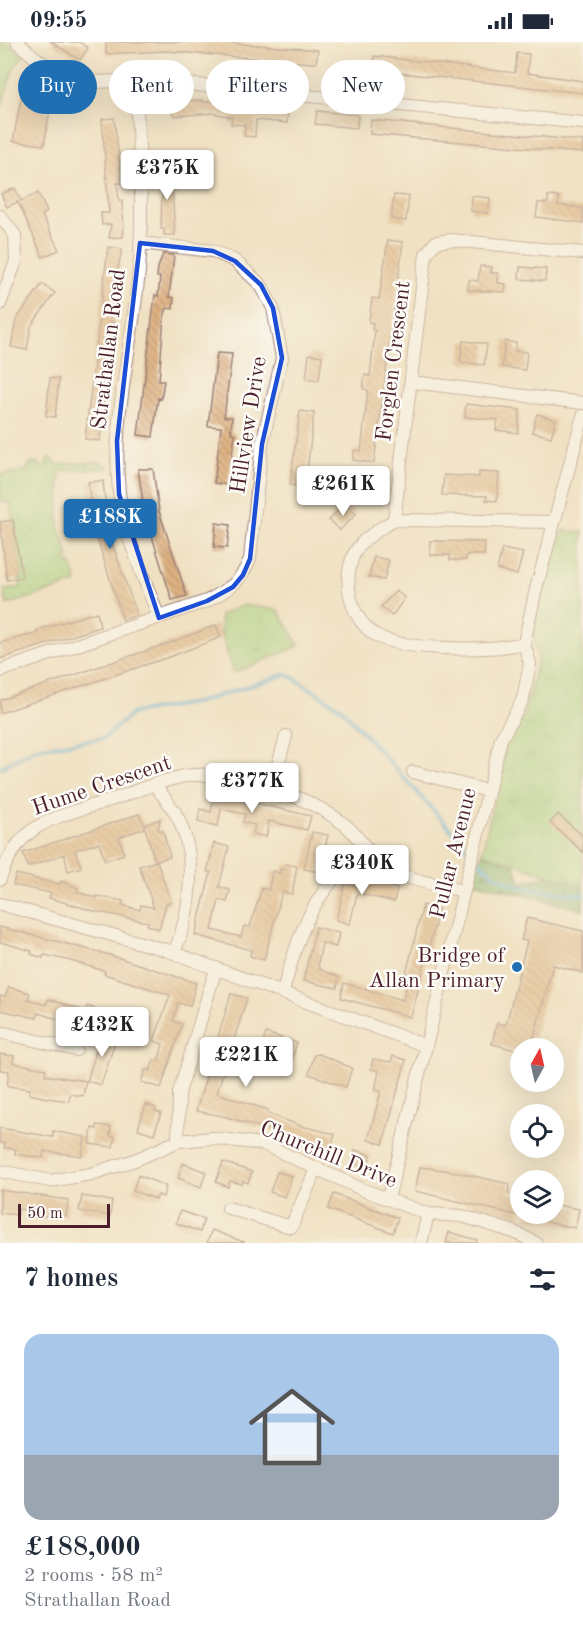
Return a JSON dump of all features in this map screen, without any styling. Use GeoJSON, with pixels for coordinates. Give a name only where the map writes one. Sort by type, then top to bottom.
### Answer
{"type":"FeatureCollection","features":[{"type":"Feature","properties":{"kind":"street"},"geometry":{"type":"LineString","coordinates":[[17,42],[62,75],[90,84],[109,82]]}},
{"type":"Feature","properties":{"kind":"street"},"geometry":{"type":"LineString","coordinates":[[194,85],[583,123]]}},
{"type":"Feature","properties":{"kind":"street","name":"Strathallan Road"},"geometry":{"type":"LineString","coordinates":[[137,114],[142,180],[140,243],[117,441],[119,494],[136,555],[159,618]]}},
{"type":"Feature","properties":{"kind":"street"},"geometry":{"type":"LineString","coordinates":[[0,216],[15,235],[16,261],[0,304]]}},
{"type":"Feature","properties":{"kind":"street","name":"Forglen Crescent"},"geometry":{"type":"LineString","coordinates":[[394,520],[426,254],[436,243],[451,240],[583,253]]}},
{"type":"Feature","properties":{"kind":"street","name":"Hillview Drive"},"geometry":{"type":"LineString","coordinates":[[0,671],[207,601],[233,587],[243,575],[250,559],[262,444],[282,358],[273,308],[261,285],[235,261],[213,251],[140,243]]}},
{"type":"Feature","properties":{"kind":"street"},"geometry":{"type":"LineString","coordinates":[[412,382],[583,403]]}},
{"type":"Feature","properties":{"kind":"street","name":"Pullar Avenue"},"geometry":{"type":"LineString","coordinates":[[388,1199],[501,738],[523,699],[530,664],[524,644],[554,522],[578,465],[583,416]]}},
{"type":"Feature","properties":{"kind":"street"},"geometry":{"type":"LineString","coordinates":[[524,644],[503,649],[400,644],[377,636],[356,612],[349,593],[350,571],[355,553],[361,544],[377,530],[394,520],[554,522]]}},
{"type":"Feature","properties":{"kind":"street"},"geometry":{"type":"LineString","coordinates":[[272,787],[286,736]]}},
{"type":"Feature","properties":{"kind":"street"},"geometry":{"type":"LineString","coordinates":[[413,772],[488,791]]}},
{"type":"Feature","properties":{"kind":"street","name":"Hume Crescent"},"geometry":{"type":"LineString","coordinates":[[0,879],[7,858],[25,833],[51,819],[186,776],[221,777],[272,787],[302,799],[344,824],[382,864],[406,877],[463,891]]}},
{"type":"Feature","properties":{"kind":"street"},"geometry":{"type":"LineString","coordinates":[[155,785],[177,817],[187,852],[190,898],[182,934],[174,953]]}},
{"type":"Feature","properties":{"kind":"street"},"geometry":{"type":"LineString","coordinates":[[283,992],[296,944],[312,906],[342,867],[365,848]]}},
{"type":"Feature","properties":{"kind":"street"},"geometry":{"type":"LineString","coordinates":[[0,904],[174,953],[426,1046]]}},
{"type":"Feature","properties":{"kind":"street"},"geometry":{"type":"LineString","coordinates":[[178,1141],[179,1093],[216,968]]}},
{"type":"Feature","properties":{"kind":"street"},"geometry":{"type":"LineString","coordinates":[[0,1032],[76,1050]]}},
{"type":"Feature","properties":{"kind":"street","name":"Churchill Drive"},"geometry":{"type":"LineString","coordinates":[[0,1171],[50,1181],[91,1174],[135,1160],[178,1141],[212,1138],[263,1144],[316,1169],[428,1214],[462,1216],[514,1232],[536,1243]]}},
{"type":"Feature","properties":{"kind":"street"},"geometry":{"type":"LineString","coordinates":[[228,1208],[291,1227],[316,1169]]}},
{"type":"Feature","properties":{"kind":"street"},"geometry":{"type":"LineString","coordinates":[[421,1243],[428,1214]]}},
{"type":"Feature","properties":{"kind":"highlighted area"},"geometry":{"type":"Polygon","coordinates":[[[140,243],[213,251],[235,261],[261,285],[273,308],[282,358],[262,444],[250,559],[243,575],[233,587],[207,601],[159,618],[119,494],[117,441],[140,243]]]}},
{"type":"Feature","properties":{"kind":"green space"},"geometry":{"type":"Polygon","coordinates":[[[0,42],[7,42],[23,56],[14,67],[0,111],[0,42]]]}},
{"type":"Feature","properties":{"kind":"green space"},"geometry":{"type":"Polygon","coordinates":[[[48,457],[58,464],[103,462],[109,468],[60,471],[59,525],[69,557],[66,558],[67,563],[71,563],[77,583],[7,605],[4,590],[21,587],[19,578],[22,577],[10,503],[0,501],[0,475],[28,470],[29,464],[39,463],[40,467],[46,467],[48,457]]]}},
{"type":"Feature","properties":{"kind":"green space"},"geometry":{"type":"Polygon","coordinates":[[[563,531],[583,532],[583,886],[482,853],[508,738],[524,715],[538,658],[531,625],[563,531]]]}},
{"type":"Feature","properties":{"kind":"green space"},"geometry":{"type":"Polygon","coordinates":[[[244,605],[278,610],[299,646],[234,673],[221,634],[220,615],[244,605]]]}},
{"type":"Feature","properties":{"kind":"green space"},"geometry":{"type":"Polygon","coordinates":[[[482,853],[514,864],[521,883],[551,875],[583,886],[583,910],[474,882],[482,853]]]}},
{"type":"Feature","properties":{"kind":"building"},"geometry":{"type":"Polygon","coordinates":[[[51,42],[79,42],[88,48],[80,60],[51,42]]]}},
{"type":"Feature","properties":{"kind":"building"},"geometry":{"type":"Polygon","coordinates":[[[106,42],[217,42],[318,50],[316,63],[309,63],[309,60],[276,60],[166,51],[106,54],[106,42]]]}},
{"type":"Feature","properties":{"kind":"building"},"geometry":{"type":"Polygon","coordinates":[[[517,53],[529,54],[527,73],[583,81],[583,93],[405,74],[405,60],[374,60],[374,56],[515,73],[517,53]]]}},
{"type":"Feature","properties":{"kind":"building"},"geometry":{"type":"Polygon","coordinates":[[[194,101],[206,102],[206,113],[174,116],[173,114],[194,114],[194,101]]]}},
{"type":"Feature","properties":{"kind":"building"},"geometry":{"type":"Polygon","coordinates":[[[317,111],[321,111],[321,114],[358,115],[357,128],[315,124],[317,111]]]}},
{"type":"Feature","properties":{"kind":"building"},"geometry":{"type":"Polygon","coordinates":[[[18,114],[49,114],[44,145],[13,141],[18,114]]]}},
{"type":"Feature","properties":{"kind":"building"},"geometry":{"type":"Polygon","coordinates":[[[217,114],[288,114],[287,123],[256,120],[255,137],[244,136],[245,125],[231,124],[232,117],[217,114]]]}},
{"type":"Feature","properties":{"kind":"building"},"geometry":{"type":"Polygon","coordinates":[[[114,118],[122,183],[117,183],[119,201],[122,201],[124,227],[123,237],[109,238],[111,224],[102,225],[101,213],[109,213],[102,119],[114,118]]]}},
{"type":"Feature","properties":{"kind":"building"},"geometry":{"type":"Polygon","coordinates":[[[371,120],[583,141],[583,153],[370,134],[371,120]]]}},
{"type":"Feature","properties":{"kind":"building"},"geometry":{"type":"Polygon","coordinates":[[[171,168],[175,235],[164,235],[164,229],[161,229],[162,189],[159,189],[157,169],[171,168]]]}},
{"type":"Feature","properties":{"kind":"building"},"geometry":{"type":"Polygon","coordinates":[[[15,188],[21,201],[38,193],[47,212],[42,215],[59,250],[43,257],[18,202],[7,207],[1,194],[15,188]]]}},
{"type":"Feature","properties":{"kind":"building"},"geometry":{"type":"Polygon","coordinates":[[[394,195],[409,196],[406,221],[391,219],[394,195]]]}},
{"type":"Feature","properties":{"kind":"building"},"geometry":{"type":"Polygon","coordinates":[[[472,196],[490,198],[488,213],[471,211],[472,196]]]}},
{"type":"Feature","properties":{"kind":"building"},"geometry":{"type":"Polygon","coordinates":[[[548,196],[559,197],[558,205],[583,208],[583,223],[536,217],[538,203],[548,203],[548,196]]]}},
{"type":"Feature","properties":{"kind":"building"},"geometry":{"type":"Polygon","coordinates":[[[388,240],[403,242],[374,463],[353,460],[354,450],[361,451],[368,390],[363,389],[365,375],[370,376],[375,330],[372,330],[373,323],[369,322],[372,298],[379,299],[388,240]]]}},
{"type":"Feature","properties":{"kind":"building"},"geometry":{"type":"Polygon","coordinates":[[[108,247],[122,249],[116,278],[119,278],[117,296],[114,295],[110,321],[113,321],[112,339],[109,339],[107,345],[105,364],[108,365],[100,441],[85,439],[108,247]]]}},
{"type":"Feature","properties":{"kind":"building"},"geometry":{"type":"Polygon","coordinates":[[[163,254],[174,255],[169,297],[174,298],[173,309],[167,308],[164,317],[159,381],[164,381],[161,399],[158,398],[153,437],[138,435],[155,295],[158,296],[160,277],[157,277],[158,268],[163,254]]]}},
{"type":"Feature","properties":{"kind":"building"},"geometry":{"type":"Polygon","coordinates":[[[480,266],[492,267],[491,273],[498,273],[498,283],[506,284],[505,292],[468,290],[469,280],[478,281],[480,266]]]}},
{"type":"Feature","properties":{"kind":"building"},"geometry":{"type":"Polygon","coordinates":[[[520,267],[546,269],[545,281],[519,279],[520,267]]]}},
{"type":"Feature","properties":{"kind":"building"},"geometry":{"type":"Polygon","coordinates":[[[42,284],[55,293],[31,326],[27,350],[11,347],[16,320],[42,284]]]}},
{"type":"Feature","properties":{"kind":"building"},"geometry":{"type":"Polygon","coordinates":[[[463,341],[487,344],[484,365],[460,362],[463,341]]]}},
{"type":"Feature","properties":{"kind":"building"},"geometry":{"type":"Polygon","coordinates":[[[505,341],[516,343],[515,351],[527,352],[525,370],[502,367],[505,341]]]}},
{"type":"Feature","properties":{"kind":"building"},"geometry":{"type":"Polygon","coordinates":[[[217,353],[232,354],[224,417],[232,417],[231,433],[235,434],[228,485],[214,483],[221,427],[208,426],[217,353]]]}},
{"type":"Feature","properties":{"kind":"building"},"geometry":{"type":"Polygon","coordinates":[[[309,354],[322,356],[319,380],[306,379],[309,354]]]}},
{"type":"Feature","properties":{"kind":"building"},"geometry":{"type":"Polygon","coordinates":[[[50,378],[59,379],[55,417],[46,416],[50,378]]]}},
{"type":"Feature","properties":{"kind":"building"},"geometry":{"type":"Polygon","coordinates":[[[466,404],[520,410],[518,433],[496,430],[498,420],[465,417],[466,404]]]}},
{"type":"Feature","properties":{"kind":"building"},"geometry":{"type":"Polygon","coordinates":[[[300,411],[314,413],[305,487],[290,485],[300,411]]]}},
{"type":"Feature","properties":{"kind":"building"},"geometry":{"type":"Polygon","coordinates":[[[537,414],[556,420],[551,437],[532,432],[537,414]]]}},
{"type":"Feature","properties":{"kind":"building"},"geometry":{"type":"Polygon","coordinates":[[[138,469],[153,469],[159,511],[187,596],[172,600],[145,514],[138,469]]]}},
{"type":"Feature","properties":{"kind":"building"},"geometry":{"type":"Polygon","coordinates":[[[479,472],[499,473],[497,501],[486,500],[487,496],[442,495],[444,475],[479,477],[479,472]]]}},
{"type":"Feature","properties":{"kind":"building"},"geometry":{"type":"Polygon","coordinates":[[[103,481],[108,531],[137,615],[123,620],[95,532],[88,482],[103,481]]]}},
{"type":"Feature","properties":{"kind":"building"},"geometry":{"type":"Polygon","coordinates":[[[345,503],[356,514],[340,530],[329,520],[345,503]]]}},
{"type":"Feature","properties":{"kind":"building"},"geometry":{"type":"Polygon","coordinates":[[[13,520],[22,577],[7,580],[0,522],[13,520]]]}},
{"type":"Feature","properties":{"kind":"building"},"geometry":{"type":"Polygon","coordinates":[[[216,523],[230,525],[227,548],[214,547],[216,523]]]}},
{"type":"Feature","properties":{"kind":"building"},"geometry":{"type":"Polygon","coordinates":[[[430,541],[485,542],[484,555],[466,555],[466,560],[450,560],[450,555],[430,555],[430,541]]]}},
{"type":"Feature","properties":{"kind":"building"},"geometry":{"type":"Polygon","coordinates":[[[502,549],[523,553],[517,575],[497,569],[502,549]]]}},
{"type":"Feature","properties":{"kind":"building"},"geometry":{"type":"Polygon","coordinates":[[[374,557],[389,560],[384,580],[369,577],[374,557]]]}},
{"type":"Feature","properties":{"kind":"building"},"geometry":{"type":"Polygon","coordinates":[[[396,591],[405,598],[392,616],[381,607],[396,591]]]}},
{"type":"Feature","properties":{"kind":"building"},"geometry":{"type":"Polygon","coordinates":[[[97,612],[100,627],[0,659],[0,643],[38,633],[37,630],[97,612]]]}},
{"type":"Feature","properties":{"kind":"building"},"geometry":{"type":"Polygon","coordinates":[[[216,625],[221,637],[172,656],[0,713],[0,700],[216,625]]]}},
{"type":"Feature","properties":{"kind":"building"},"geometry":{"type":"Polygon","coordinates":[[[217,784],[225,785],[224,795],[228,797],[311,816],[307,830],[269,821],[266,837],[253,834],[255,825],[243,822],[245,814],[221,809],[218,826],[198,822],[200,809],[211,812],[217,784]]]}},
{"type":"Feature","properties":{"kind":"building"},"geometry":{"type":"Polygon","coordinates":[[[139,814],[144,825],[160,819],[158,830],[163,831],[170,857],[155,861],[145,828],[119,837],[124,854],[105,860],[99,843],[75,850],[81,867],[68,871],[64,854],[28,867],[23,853],[139,814]]]}},
{"type":"Feature","properties":{"kind":"building"},"geometry":{"type":"Polygon","coordinates":[[[558,814],[583,836],[583,852],[550,823],[558,814]]]}},
{"type":"Feature","properties":{"kind":"building"},"geometry":{"type":"Polygon","coordinates":[[[312,832],[328,835],[319,872],[304,869],[312,832]]]}},
{"type":"Feature","properties":{"kind":"building"},"geometry":{"type":"Polygon","coordinates":[[[214,843],[229,847],[219,887],[230,890],[227,902],[219,900],[212,930],[241,937],[244,926],[250,927],[262,888],[269,890],[272,871],[280,873],[280,869],[284,870],[285,864],[297,866],[292,894],[282,892],[264,960],[250,956],[251,950],[195,935],[211,872],[207,872],[214,843]]]}},
{"type":"Feature","properties":{"kind":"building"},"geometry":{"type":"Polygon","coordinates":[[[157,861],[171,902],[166,904],[159,929],[147,925],[148,922],[94,911],[49,898],[51,893],[13,885],[16,874],[53,883],[60,884],[61,881],[78,888],[77,892],[97,898],[97,896],[123,901],[122,905],[140,910],[141,905],[154,908],[139,866],[157,861]]]}},
{"type":"Feature","properties":{"kind":"building"},"geometry":{"type":"Polygon","coordinates":[[[360,876],[397,889],[394,902],[357,893],[350,924],[336,920],[345,884],[357,886],[360,876]]]}},
{"type":"Feature","properties":{"kind":"building"},"geometry":{"type":"Polygon","coordinates":[[[423,905],[439,909],[411,1017],[341,998],[344,983],[403,1000],[408,979],[405,978],[423,905]]]}},
{"type":"Feature","properties":{"kind":"building"},"geometry":{"type":"Polygon","coordinates":[[[527,918],[583,931],[583,973],[553,965],[534,1038],[510,1038],[510,1048],[492,1044],[497,1023],[506,1025],[527,941],[521,940],[527,918]]]}},
{"type":"Feature","properties":{"kind":"building"},"geometry":{"type":"Polygon","coordinates":[[[0,927],[110,955],[196,983],[190,1006],[178,1003],[173,1021],[182,1024],[161,1088],[141,1082],[145,1070],[150,1071],[154,1060],[158,1062],[163,1044],[154,1041],[170,995],[104,974],[105,971],[44,955],[43,958],[31,954],[32,951],[0,942],[0,927]]]}},
{"type":"Feature","properties":{"kind":"building"},"geometry":{"type":"Polygon","coordinates":[[[316,927],[339,933],[336,947],[322,943],[318,963],[319,969],[339,977],[337,988],[303,981],[316,927]]]}},
{"type":"Feature","properties":{"kind":"building"},"geometry":{"type":"Polygon","coordinates":[[[9,987],[30,993],[28,999],[46,1005],[48,999],[85,1011],[87,1006],[113,1015],[109,1029],[72,1017],[70,1023],[38,1013],[37,1018],[0,1010],[0,996],[5,997],[9,987]]]}},
{"type":"Feature","properties":{"kind":"building"},"geometry":{"type":"Polygon","coordinates":[[[231,994],[247,998],[227,1062],[232,1063],[229,1072],[224,1070],[217,1093],[268,1110],[267,1113],[301,1126],[335,1134],[331,1149],[223,1116],[196,1111],[231,994]]]}},
{"type":"Feature","properties":{"kind":"building"},"geometry":{"type":"Polygon","coordinates":[[[102,1032],[117,1036],[101,1085],[87,1081],[102,1032]]]}},
{"type":"Feature","properties":{"kind":"building"},"geometry":{"type":"Polygon","coordinates":[[[266,1033],[297,1043],[291,1062],[282,1060],[280,1066],[271,1063],[273,1057],[260,1053],[266,1033]]]}},
{"type":"Feature","properties":{"kind":"building"},"geometry":{"type":"Polygon","coordinates":[[[0,1054],[14,1056],[13,1063],[46,1069],[45,1075],[86,1081],[83,1096],[70,1094],[69,1101],[29,1094],[30,1089],[7,1086],[9,1071],[0,1070],[0,1054]]]}},
{"type":"Feature","properties":{"kind":"building"},"geometry":{"type":"Polygon","coordinates":[[[319,1054],[352,1068],[346,1087],[309,1074],[314,1055],[319,1054]]]}},
{"type":"Feature","properties":{"kind":"building"},"geometry":{"type":"Polygon","coordinates":[[[393,1056],[406,1060],[383,1144],[368,1140],[381,1091],[375,1090],[379,1071],[371,1069],[373,1059],[391,1062],[393,1056]]]}},
{"type":"Feature","properties":{"kind":"building"},"geometry":{"type":"Polygon","coordinates":[[[146,1104],[161,1113],[154,1134],[138,1129],[146,1104]]]}},
{"type":"Feature","properties":{"kind":"building"},"geometry":{"type":"Polygon","coordinates":[[[97,1125],[111,1127],[110,1136],[115,1137],[113,1147],[90,1144],[92,1128],[97,1129],[97,1125]]]}},
{"type":"Feature","properties":{"kind":"building"},"geometry":{"type":"Polygon","coordinates":[[[0,1128],[53,1137],[53,1131],[85,1137],[82,1156],[44,1151],[43,1158],[15,1154],[16,1149],[4,1148],[5,1143],[0,1143],[0,1128]]]}},
{"type":"Feature","properties":{"kind":"building"},"geometry":{"type":"Polygon","coordinates":[[[355,1150],[371,1155],[366,1168],[351,1163],[355,1150]]]}},
{"type":"Feature","properties":{"kind":"building"},"geometry":{"type":"Polygon","coordinates":[[[223,1162],[252,1172],[248,1183],[230,1181],[228,1187],[216,1182],[223,1162]]]}},
{"type":"Feature","properties":{"kind":"building"},"geometry":{"type":"Polygon","coordinates":[[[183,1163],[206,1172],[201,1187],[178,1178],[183,1163]]]}},
{"type":"Feature","properties":{"kind":"building"},"geometry":{"type":"Polygon","coordinates":[[[420,1167],[451,1171],[510,1184],[508,1194],[510,1194],[510,1214],[415,1191],[420,1167]]]}},
{"type":"Feature","properties":{"kind":"building"},"geometry":{"type":"Polygon","coordinates":[[[277,1172],[292,1176],[285,1197],[270,1192],[277,1172]]]}},
{"type":"Feature","properties":{"kind":"building"},"geometry":{"type":"Polygon","coordinates":[[[138,1175],[166,1186],[163,1197],[158,1195],[156,1199],[133,1191],[138,1175]]]}},
{"type":"Feature","properties":{"kind":"building"},"geometry":{"type":"Polygon","coordinates":[[[0,1190],[68,1200],[66,1216],[40,1216],[40,1212],[18,1209],[18,1215],[0,1213],[0,1190]]]}},
{"type":"Feature","properties":{"kind":"building"},"geometry":{"type":"Polygon","coordinates":[[[334,1194],[398,1218],[393,1233],[328,1209],[334,1194]]]}},
{"type":"Feature","properties":{"kind":"building"},"geometry":{"type":"Polygon","coordinates":[[[82,1196],[112,1201],[110,1216],[79,1211],[82,1196]]]}},
{"type":"Feature","properties":{"kind":"building"},"geometry":{"type":"Polygon","coordinates":[[[564,1206],[579,1209],[575,1228],[556,1224],[564,1224],[564,1206]]]}},
{"type":"Feature","properties":{"kind":"building"},"geometry":{"type":"Polygon","coordinates":[[[180,1211],[204,1219],[200,1232],[176,1223],[180,1211]]]}},
{"type":"Feature","properties":{"kind":"building"},"geometry":{"type":"Polygon","coordinates":[[[212,1230],[244,1242],[207,1243],[212,1230]]]}},
{"type":"Feature","properties":{"kind":"building"},"geometry":{"type":"Polygon","coordinates":[[[449,1232],[477,1240],[476,1243],[446,1243],[449,1232]]]}},
{"type":"Feature","properties":{"kind":"waterway"},"geometry":{"type":"LineString","coordinates":[[0,768],[36,748],[104,738],[133,713],[199,702],[287,674],[341,708],[470,851]]}},
{"type":"Feature","properties":{"kind":"waterway"},"geometry":{"type":"LineString","coordinates":[[475,857],[499,878],[512,884],[524,888],[583,895]]}},
{"type":"Feature","properties":{"kind":"place","name":"Bridge of Allan Primary"},"geometry":{"type":"Point","coordinates":[517,967]}}]}
